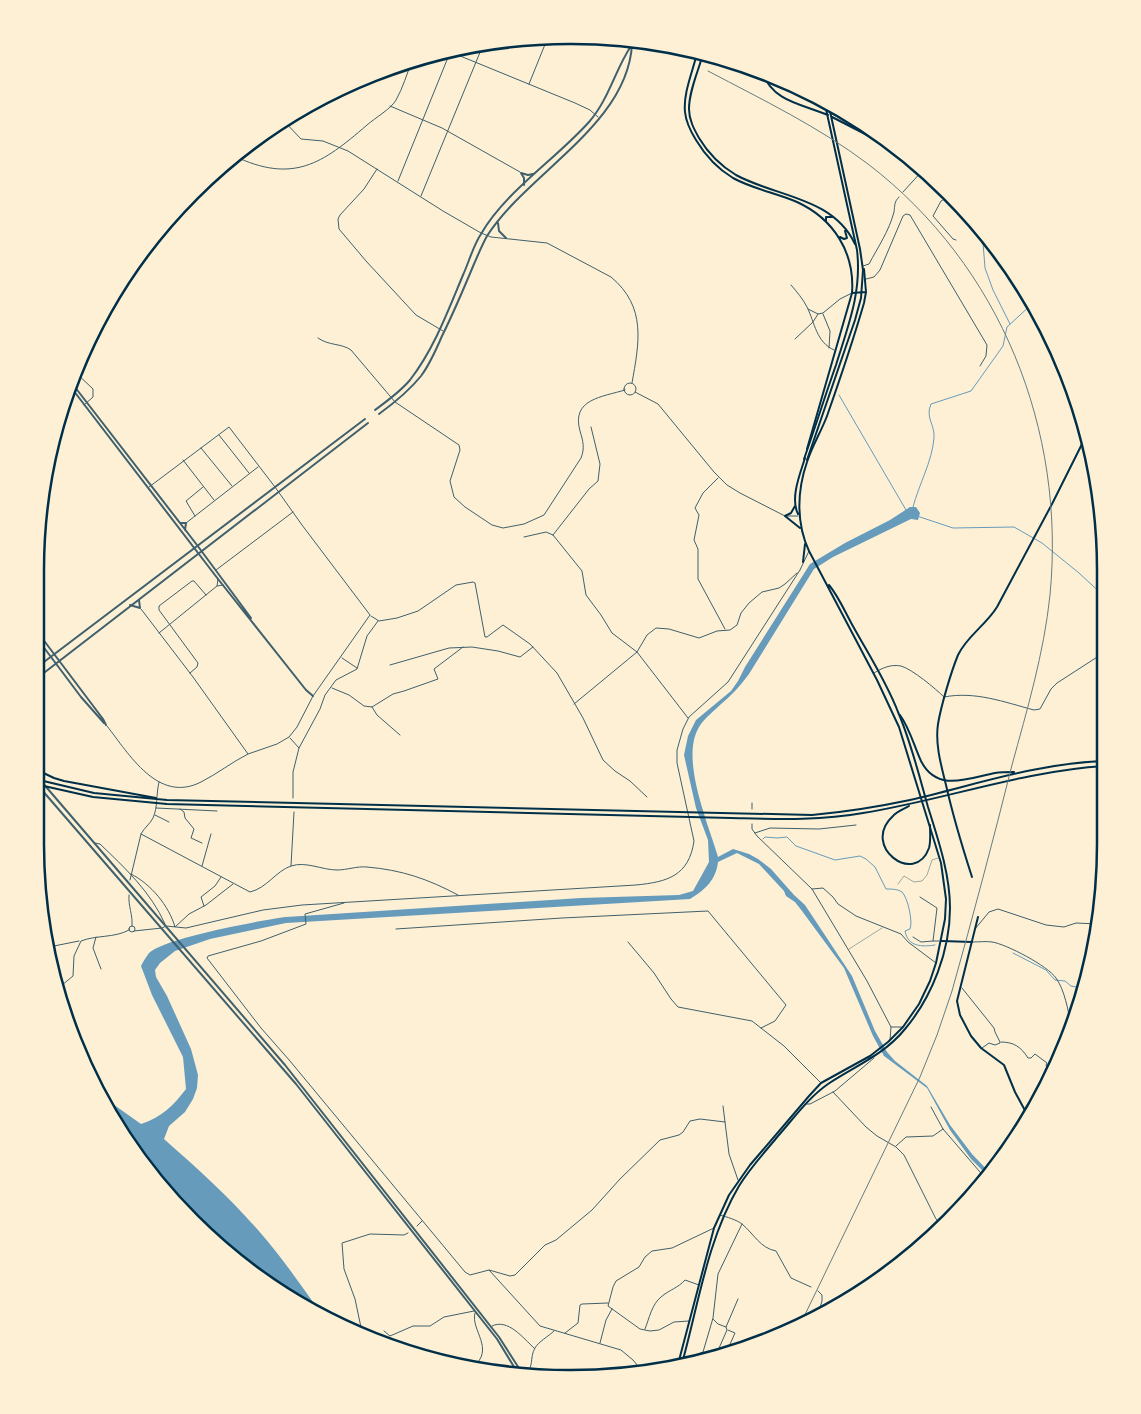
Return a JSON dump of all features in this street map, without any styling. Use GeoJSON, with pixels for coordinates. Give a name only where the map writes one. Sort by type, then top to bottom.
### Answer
{"type":"FeatureCollection","features":[{"type":"Feature","properties":{"kind":"main road"},"geometry":{"type":"LineString","coordinates":[[695,59],[685,103],[687,121],[700,146],[711,160],[733,178],[810,209],[826,222],[838,236],[852,269],[852,293],[834,351],[801,482],[799,516]]}},
{"type":"Feature","properties":{"kind":"main road"},"geometry":{"type":"LineString","coordinates":[[700,60],[689,108],[691,122],[704,146],[723,166],[737,176],[817,206],[834,218],[853,239],[863,266],[866,292],[864,303],[826,417],[806,460]]}},
{"type":"Feature","properties":{"kind":"main road"},"geometry":{"type":"LineString","coordinates":[[768,82],[780,97],[859,130]]}},
{"type":"Feature","properties":{"kind":"main road"},"geometry":{"type":"LineString","coordinates":[[806,460],[856,297],[859,267],[842,179],[825,110]]}},
{"type":"Feature","properties":{"kind":"main road"},"geometry":{"type":"LineString","coordinates":[[680,1358],[714,1228],[729,1195],[750,1164],[821,1083],[879,1050],[902,1027],[926,992],[941,942],[946,899],[945,884],[930,825],[898,727],[873,673],[809,551],[801,529],[796,506],[798,484],[861,298],[863,270],[853,212],[830,112]]}},
{"type":"Feature","properties":{"kind":"main road"},"geometry":{"type":"LineString","coordinates":[[826,222],[826,217],[834,218]]}},
{"type":"Feature","properties":{"kind":"main road"},"geometry":{"type":"LineString","coordinates":[[838,236],[844,239],[847,238],[844,228]]}},
{"type":"Feature","properties":{"kind":"main road"},"geometry":{"type":"LineString","coordinates":[[852,293],[866,292]]}},
{"type":"Feature","properties":{"kind":"main road"},"geometry":{"type":"LineString","coordinates":[[972,877],[956,829],[938,746],[938,725],[944,697],[959,654],[976,631],[992,616],[1082,445]]}},
{"type":"Feature","properties":{"kind":"main road"},"geometry":{"type":"LineString","coordinates":[[796,506],[791,513],[784,516],[801,529]]}},
{"type":"Feature","properties":{"kind":"main road"},"geometry":{"type":"LineString","coordinates":[[804,562],[805,542]]}},
{"type":"Feature","properties":{"kind":"main road"},"geometry":{"type":"LineString","coordinates":[[827,583],[832,588],[905,722],[922,763],[930,772],[940,779],[950,781],[999,772],[1020,772]]}},
{"type":"Feature","properties":{"kind":"main road"},"geometry":{"type":"LineString","coordinates":[[683,1358],[708,1262],[724,1216],[749,1171],[806,1104],[830,1083],[881,1053],[906,1029],[925,1000],[936,976],[946,942],[950,910],[947,876],[932,817],[900,715]]}},
{"type":"Feature","properties":{"kind":"main road"},"geometry":{"type":"LineString","coordinates":[[44,784],[94,793],[167,800],[730,814],[827,814],[910,800],[1033,769],[1097,762]]}},
{"type":"Feature","properties":{"kind":"main road"},"geometry":{"type":"LineString","coordinates":[[44,787],[134,802],[167,804],[784,819],[836,817],[911,804],[1031,775],[1097,767]]}},
{"type":"Feature","properties":{"kind":"main road"},"geometry":{"type":"LineString","coordinates":[[44,773],[64,781],[167,800]]}},
{"type":"Feature","properties":{"kind":"main road"},"geometry":{"type":"LineString","coordinates":[[911,804],[894,814],[886,824],[883,840],[888,854],[902,863],[912,863],[919,860],[929,847],[930,825]]}},
{"type":"Feature","properties":{"kind":"main road"},"geometry":{"type":"LineString","coordinates":[[978,917],[957,1001],[960,1015],[971,1036],[981,1048],[1004,1065],[1025,1110]]}},
{"type":"Feature","properties":{"kind":"main road"},"geometry":{"type":"LineString","coordinates":[[941,942],[972,942]]}},
{"type":"Feature","properties":{"kind":"street"},"geometry":{"type":"LineString","coordinates":[[529,84],[545,45]]}},
{"type":"Feature","properties":{"kind":"street"},"geometry":{"type":"LineString","coordinates":[[376,410],[409,381],[416,371],[439,330],[481,233],[498,210],[590,122],[612,86],[630,47]]}},
{"type":"Feature","properties":{"kind":"street"},"geometry":{"type":"LineString","coordinates":[[379,414],[395,402],[422,375],[445,332],[487,236],[515,201],[568,152],[600,118],[624,76],[632,57],[632,47]]}},
{"type":"Feature","properties":{"kind":"street"},"geometry":{"type":"LineString","coordinates":[[421,197],[480,52]]}},
{"type":"Feature","properties":{"kind":"street"},"geometry":{"type":"LineString","coordinates":[[461,56],[575,103],[600,118]]}},
{"type":"Feature","properties":{"kind":"street"},"geometry":{"type":"LineString","coordinates":[[398,182],[447,59]]}},
{"type":"Feature","properties":{"kind":"street"},"geometry":{"type":"LineString","coordinates":[[242,159],[266,168],[289,169],[300,168],[323,158],[339,148],[396,101],[409,70]]}},
{"type":"Feature","properties":{"kind":"street"},"geometry":{"type":"LineString","coordinates":[[390,106],[448,131],[521,173],[528,175],[536,174]]}},
{"type":"Feature","properties":{"kind":"street"},"geometry":{"type":"LineString","coordinates":[[289,126],[301,139],[322,141],[348,151],[487,236],[547,243],[611,277],[620,284],[631,301],[638,325],[639,347],[632,383]]}},
{"type":"Feature","properties":{"kind":"street"},"geometry":{"type":"LineString","coordinates":[[377,169],[364,189],[340,214],[338,219],[339,229],[416,315],[445,332]]}},
{"type":"Feature","properties":{"kind":"street"},"geometry":{"type":"LineString","coordinates":[[521,173],[523,185]]}},
{"type":"Feature","properties":{"kind":"street"},"geometry":{"type":"LineString","coordinates":[[903,192],[918,174]]}},
{"type":"Feature","properties":{"kind":"street"},"geometry":{"type":"LineString","coordinates":[[863,266],[869,264],[888,229],[894,204],[899,197]]}},
{"type":"Feature","properties":{"kind":"street"},"geometry":{"type":"LineString","coordinates":[[944,199],[941,201],[933,216],[956,240]]}},
{"type":"Feature","properties":{"kind":"street"},"geometry":{"type":"LineString","coordinates":[[865,279],[874,277],[880,270],[903,216],[906,214],[910,215],[987,345],[986,356],[980,366]]}},
{"type":"Feature","properties":{"kind":"street"},"geometry":{"type":"LineString","coordinates":[[498,222],[499,231],[506,238]]}},
{"type":"Feature","properties":{"kind":"street"},"geometry":{"type":"LineString","coordinates":[[790,285],[808,308],[822,343],[834,351]]}},
{"type":"Feature","properties":{"kind":"street"},"geometry":{"type":"LineString","coordinates":[[808,308],[818,314],[823,313],[840,299],[852,293]]}},
{"type":"Feature","properties":{"kind":"street"},"geometry":{"type":"LineString","coordinates":[[823,313],[830,331],[829,348]]}},
{"type":"Feature","properties":{"kind":"street"},"geometry":{"type":"LineString","coordinates":[[795,340],[813,322],[818,314]]}},
{"type":"Feature","properties":{"kind":"street"},"geometry":{"type":"LineString","coordinates":[[318,338],[328,344],[346,347],[351,350],[395,402],[459,444],[460,450],[450,481],[452,491],[458,502],[492,525],[503,528],[510,528],[538,519],[544,515],[584,452],[578,422],[580,411],[590,401],[625,390]]}},
{"type":"Feature","properties":{"kind":"street"},"geometry":{"type":"LineString","coordinates":[[81,377],[93,389],[93,397],[84,404]]}},
{"type":"Feature","properties":{"kind":"street"},"geometry":{"type":"LineString","coordinates":[[625,390],[626,384],[632,383]]}},
{"type":"Feature","properties":{"kind":"street"},"geometry":{"type":"LineString","coordinates":[[632,383],[636,387],[635,392]]}},
{"type":"Feature","properties":{"kind":"street"},"geometry":{"type":"LineString","coordinates":[[77,389],[186,530],[218,579],[306,690],[313,696]]}},
{"type":"Feature","properties":{"kind":"street"},"geometry":{"type":"LineString","coordinates":[[625,390],[629,394],[635,392],[658,404],[719,477],[740,493],[784,516],[799,516]]}},
{"type":"Feature","properties":{"kind":"street"},"geometry":{"type":"LineString","coordinates":[[75,393],[194,547],[216,570],[250,614],[252,620]]}},
{"type":"Feature","properties":{"kind":"street"},"geometry":{"type":"LineString","coordinates":[[44,662],[365,419]]}},
{"type":"Feature","properties":{"kind":"street"},"geometry":{"type":"LineString","coordinates":[[44,674],[130,605],[368,423]]}},
{"type":"Feature","properties":{"kind":"street"},"geometry":{"type":"LineString","coordinates":[[148,488],[229,427],[370,615],[379,621]]}},
{"type":"Feature","properties":{"kind":"street"},"geometry":{"type":"LineString","coordinates":[[553,535],[589,489],[598,481],[600,464],[591,427]]}},
{"type":"Feature","properties":{"kind":"street"},"geometry":{"type":"LineString","coordinates":[[218,434],[250,474]]}},
{"type":"Feature","properties":{"kind":"street"},"geometry":{"type":"LineString","coordinates":[[201,448],[232,487]]}},
{"type":"Feature","properties":{"kind":"street"},"geometry":{"type":"LineString","coordinates":[[183,460],[214,500]]}},
{"type":"Feature","properties":{"kind":"street"},"geometry":{"type":"LineString","coordinates":[[186,530],[186,524],[195,516],[260,466]]}},
{"type":"Feature","properties":{"kind":"street"},"geometry":{"type":"LineString","coordinates":[[719,477],[703,493],[695,508],[699,515],[694,540],[698,549],[700,584],[709,597],[725,630]]}},
{"type":"Feature","properties":{"kind":"street"},"geometry":{"type":"LineString","coordinates":[[195,516],[186,501],[204,486]]}},
{"type":"Feature","properties":{"kind":"street"},"geometry":{"type":"LineString","coordinates":[[216,570],[293,512]]}},
{"type":"Feature","properties":{"kind":"street"},"geometry":{"type":"LineString","coordinates":[[180,523],[186,524]]}},
{"type":"Feature","properties":{"kind":"street"},"geometry":{"type":"LineString","coordinates":[[524,537],[546,532],[553,535],[582,571],[586,595],[612,633],[637,652],[688,718]]}},
{"type":"Feature","properties":{"kind":"street"},"geometry":{"type":"LineString","coordinates":[[129,930],[132,932],[166,926],[186,928],[263,910],[345,902],[654,884],[665,881],[681,871],[693,852],[694,841],[676,762],[683,728],[688,718],[728,682],[800,570],[809,551]]}},
{"type":"Feature","properties":{"kind":"street"},"geometry":{"type":"LineString","coordinates":[[574,704],[637,652],[647,635],[656,628],[669,629],[693,638],[730,630],[737,625],[741,613],[749,603],[762,592],[779,588],[800,570]]}},
{"type":"Feature","properties":{"kind":"street"},"geometry":{"type":"LineString","coordinates":[[217,586],[218,579]]}},
{"type":"Feature","properties":{"kind":"street"},"geometry":{"type":"LineString","coordinates":[[190,673],[197,667],[198,663],[159,610],[159,606],[192,581],[206,595]]}},
{"type":"Feature","properties":{"kind":"street"},"geometry":{"type":"LineString","coordinates":[[293,798],[293,772],[299,748],[320,709],[325,695],[336,680],[358,668],[367,636],[379,621],[397,618],[418,611],[456,585],[473,582],[475,583],[485,637],[503,625],[533,647],[558,673],[583,718],[603,760],[647,797]]}},
{"type":"Feature","properties":{"kind":"street"},"geometry":{"type":"LineString","coordinates":[[159,632],[217,586],[223,585]]}},
{"type":"Feature","properties":{"kind":"street"},"geometry":{"type":"LineString","coordinates":[[140,598],[140,608]]}},
{"type":"Feature","properties":{"kind":"street"},"geometry":{"type":"LineString","coordinates":[[130,605],[140,608],[190,673],[248,754]]}},
{"type":"Feature","properties":{"kind":"street"},"geometry":{"type":"LineString","coordinates":[[44,648],[141,770],[159,782],[183,787],[193,785],[248,754],[277,744],[289,737],[297,727],[313,696],[370,615]]}},
{"type":"Feature","properties":{"kind":"street"},"geometry":{"type":"LineString","coordinates":[[44,640],[106,725]]}},
{"type":"Feature","properties":{"kind":"street"},"geometry":{"type":"LineString","coordinates":[[331,688],[350,695],[364,706],[372,706],[393,694],[438,680],[434,668],[463,647]]}},
{"type":"Feature","properties":{"kind":"street"},"geometry":{"type":"LineString","coordinates":[[390,665],[414,659],[440,649],[472,647],[520,657],[533,647]]}},
{"type":"Feature","properties":{"kind":"street"},"geometry":{"type":"LineString","coordinates":[[341,657],[358,668]]}},
{"type":"Feature","properties":{"kind":"street"},"geometry":{"type":"LineString","coordinates":[[873,673],[892,666],[901,666],[937,690],[944,697],[976,696],[1034,710],[1042,707],[1051,689],[1057,683],[1097,657]]}},
{"type":"Feature","properties":{"kind":"street"},"geometry":{"type":"LineString","coordinates":[[372,706],[377,715],[400,735]]}},
{"type":"Feature","properties":{"kind":"street"},"geometry":{"type":"LineString","coordinates":[[289,737],[299,748]]}},
{"type":"Feature","properties":{"kind":"street"},"geometry":{"type":"LineString","coordinates":[[130,880],[141,834],[154,814],[159,782]]}},
{"type":"Feature","properties":{"kind":"street"},"geometry":{"type":"LineString","coordinates":[[44,785],[299,1082],[491,1327],[518,1367]]}},
{"type":"Feature","properties":{"kind":"street"},"geometry":{"type":"LineString","coordinates":[[44,794],[296,1084],[497,1339],[514,1367]]}},
{"type":"Feature","properties":{"kind":"street"},"geometry":{"type":"LineString","coordinates":[[752,804],[752,809]]}},
{"type":"Feature","properties":{"kind":"street"},"geometry":{"type":"LineString","coordinates":[[155,808],[217,811]]}},
{"type":"Feature","properties":{"kind":"street"},"geometry":{"type":"LineString","coordinates":[[180,808],[194,829],[191,838],[202,844]]}},
{"type":"Feature","properties":{"kind":"street"},"geometry":{"type":"LineString","coordinates":[[291,866],[294,812]]}},
{"type":"Feature","properties":{"kind":"street"},"geometry":{"type":"LineString","coordinates":[[154,814],[169,822]]}},
{"type":"Feature","properties":{"kind":"street"},"geometry":{"type":"LineString","coordinates":[[752,824],[754,833],[812,889],[868,981],[891,1027],[889,1041]]}},
{"type":"Feature","properties":{"kind":"street"},"geometry":{"type":"LineString","coordinates":[[754,833],[770,828],[820,830],[856,825]]}},
{"type":"Feature","properties":{"kind":"street"},"geometry":{"type":"LineString","coordinates":[[141,834],[250,892],[259,890],[291,866],[298,864],[337,870],[366,867],[421,877],[458,896]]}},
{"type":"Feature","properties":{"kind":"street"},"geometry":{"type":"LineString","coordinates":[[202,867],[211,834]]}},
{"type":"Feature","properties":{"kind":"street"},"geometry":{"type":"LineString","coordinates":[[94,843],[100,844],[131,874],[158,896],[172,915],[175,927]]}},
{"type":"Feature","properties":{"kind":"street"},"geometry":{"type":"LineString","coordinates":[[131,874],[161,915],[166,926]]}},
{"type":"Feature","properties":{"kind":"street"},"geometry":{"type":"LineString","coordinates":[[204,906],[200,897],[215,886],[221,876]]}},
{"type":"Feature","properties":{"kind":"street"},"geometry":{"type":"LineString","coordinates":[[175,927],[189,914],[204,906],[234,884]]}},
{"type":"Feature","properties":{"kind":"street"},"geometry":{"type":"LineString","coordinates":[[812,889],[822,888],[844,909],[858,917],[901,934],[908,942],[936,963]]}},
{"type":"Feature","properties":{"kind":"street"},"geometry":{"type":"LineString","coordinates":[[129,895],[129,906],[134,931]]}},
{"type":"Feature","properties":{"kind":"street"},"geometry":{"type":"LineString","coordinates":[[920,897],[937,909],[934,941]]}},
{"type":"Feature","properties":{"kind":"street"},"geometry":{"type":"LineString","coordinates":[[345,902],[305,914],[306,924],[261,941],[208,956],[207,958],[261,1028],[465,1272],[470,1275],[490,1270],[510,1276],[514,1274],[545,1245],[556,1240],[592,1210],[620,1179],[660,1140],[679,1135],[690,1121],[700,1119],[725,1122]]}},
{"type":"Feature","properties":{"kind":"street"},"geometry":{"type":"LineString","coordinates":[[975,930],[989,912],[998,909],[1046,925],[1064,927],[1076,923],[1091,924]]}},
{"type":"Feature","properties":{"kind":"street"},"geometry":{"type":"LineString","coordinates":[[396,929],[708,911],[786,1005],[775,1021],[761,1028]]}},
{"type":"Feature","properties":{"kind":"street"},"geometry":{"type":"LineString","coordinates":[[54,946],[96,936],[124,934],[132,926]]}},
{"type":"Feature","properties":{"kind":"street"},"geometry":{"type":"LineString","coordinates":[[96,936],[93,948],[101,969]]}},
{"type":"Feature","properties":{"kind":"street"},"geometry":{"type":"LineString","coordinates":[[913,937],[921,942],[941,942]]}},
{"type":"Feature","properties":{"kind":"street"},"geometry":{"type":"LineString","coordinates":[[63,984],[72,976],[74,956],[80,941]]}},
{"type":"Feature","properties":{"kind":"street"},"geometry":{"type":"LineString","coordinates":[[628,942],[678,1006],[752,1022],[784,1046],[821,1083]]}},
{"type":"Feature","properties":{"kind":"street"},"geometry":{"type":"LineString","coordinates":[[972,942],[992,942],[1010,947],[1047,969],[1056,978],[1069,1013]]}},
{"type":"Feature","properties":{"kind":"street"},"geometry":{"type":"LineString","coordinates":[[961,987],[994,1028],[994,1032],[1000,1042]]}},
{"type":"Feature","properties":{"kind":"street"},"geometry":{"type":"LineString","coordinates":[[891,1027],[902,1027]]}},
{"type":"Feature","properties":{"kind":"street"},"geometry":{"type":"LineString","coordinates":[[981,1048],[989,1043],[995,1045],[1000,1044],[1000,1042],[1016,1044],[1022,1048],[1028,1058],[1035,1054],[1047,1063],[1047,1067]]}},
{"type":"Feature","properties":{"kind":"street"},"geometry":{"type":"LineString","coordinates":[[802,1103],[806,1104],[833,1092],[874,1058]]}},
{"type":"Feature","properties":{"kind":"street"},"geometry":{"type":"LineString","coordinates":[[833,1092],[876,1136],[896,1147],[908,1162],[938,1221]]}},
{"type":"Feature","properties":{"kind":"street"},"geometry":{"type":"LineString","coordinates":[[723,1106],[729,1154],[738,1181]]}},
{"type":"Feature","properties":{"kind":"street"},"geometry":{"type":"LineString","coordinates":[[931,1107],[943,1129],[981,1173]]}},
{"type":"Feature","properties":{"kind":"street"},"geometry":{"type":"LineString","coordinates":[[896,1147],[906,1137],[932,1136],[943,1129]]}},
{"type":"Feature","properties":{"kind":"street"},"geometry":{"type":"LineString","coordinates":[[720,1215],[742,1224],[762,1244],[770,1250],[776,1251],[791,1278],[811,1288]]}},
{"type":"Feature","properties":{"kind":"street"},"geometry":{"type":"LineString","coordinates":[[417,1226],[422,1221]]}},
{"type":"Feature","properties":{"kind":"street"},"geometry":{"type":"LineString","coordinates":[[699,1354],[703,1352],[713,1318],[714,1292],[718,1274],[742,1224]]}},
{"type":"Feature","properties":{"kind":"street"},"geometry":{"type":"LineString","coordinates":[[690,1321],[674,1322],[659,1330],[650,1332],[640,1329],[608,1306],[616,1282],[638,1267],[652,1251],[672,1248],[714,1228]]}},
{"type":"Feature","properties":{"kind":"street"},"geometry":{"type":"LineString","coordinates":[[361,1326],[355,1299],[344,1269],[342,1243],[370,1234],[404,1235],[408,1233]]}},
{"type":"Feature","properties":{"kind":"street"},"geometry":{"type":"LineString","coordinates":[[490,1270],[540,1326],[621,1350],[638,1366]]}},
{"type":"Feature","properties":{"kind":"street"},"geometry":{"type":"LineString","coordinates":[[644,1330],[657,1301],[662,1296],[685,1280],[699,1284]]}},
{"type":"Feature","properties":{"kind":"street"},"geometry":{"type":"LineString","coordinates":[[818,1291],[822,1294],[820,1307]]}},
{"type":"Feature","properties":{"kind":"street"},"geometry":{"type":"LineString","coordinates":[[719,1348],[738,1299]]}},
{"type":"Feature","properties":{"kind":"street"},"geometry":{"type":"LineString","coordinates":[[565,1333],[578,1323],[580,1305],[609,1302]]}},
{"type":"Feature","properties":{"kind":"street"},"geometry":{"type":"LineString","coordinates":[[600,1343],[606,1320],[612,1308]]}},
{"type":"Feature","properties":{"kind":"street"},"geometry":{"type":"LineString","coordinates":[[384,1331],[390,1336],[413,1326],[430,1326],[444,1317],[475,1311]]}},
{"type":"Feature","properties":{"kind":"street"},"geometry":{"type":"LineString","coordinates":[[475,1311],[474,1317],[481,1336],[482,1350],[477,1362]]}},
{"type":"Feature","properties":{"kind":"street"},"geometry":{"type":"LineString","coordinates":[[713,1318],[718,1324],[726,1327]]}},
{"type":"Feature","properties":{"kind":"street"},"geometry":{"type":"LineString","coordinates":[[491,1327],[496,1324],[508,1326],[534,1348]]}},
{"type":"Feature","properties":{"kind":"street"},"geometry":{"type":"LineString","coordinates":[[530,1368],[534,1348],[555,1330]]}},
{"type":"Feature","properties":{"kind":"street"},"geometry":{"type":"LineString","coordinates":[[727,1330],[735,1333],[730,1345]]}},
{"type":"Feature","properties":{"kind":"lane"},"geometry":{"type":"LineString","coordinates":[[898,884],[904,876],[914,882],[922,881],[927,875],[932,860],[939,857]]}},
{"type":"Feature","properties":{"kind":"lane"},"geometry":{"type":"LineString","coordinates":[[849,949],[884,927]]}},
{"type":"Feature","properties":{"kind":"water"},"geometry":{"type":"Polygon","coordinates":[[[910,507],[916,507],[920,513],[918,520],[911,519],[833,557],[814,569],[749,674],[739,687],[701,724],[695,737],[693,753],[694,770],[702,808],[718,857],[733,849],[749,854],[771,869],[805,905],[852,976],[875,1031],[887,1052],[895,1061],[927,1086],[950,1125],[985,1168],[983,1171],[971,1159],[950,1130],[927,1088],[884,1056],[873,1036],[844,968],[802,911],[795,902],[786,896],[784,891],[759,864],[737,853],[718,862],[715,874],[709,884],[690,899],[286,923],[210,939],[175,951],[160,963],[155,970],[156,977],[167,996],[191,1049],[198,1075],[197,1088],[193,1099],[185,1112],[169,1126],[164,1139],[236,1206],[258,1230],[284,1261],[314,1304],[278,1281],[223,1240],[174,1191],[133,1136],[112,1104],[141,1124],[155,1118],[166,1110],[186,1089],[183,1057],[152,995],[141,966],[149,953],[173,941],[236,926],[286,917],[581,898],[679,895],[693,891],[709,862],[708,840],[696,808],[684,755],[688,736],[696,720],[731,691],[810,564],[845,543],[890,520],[910,507]]]}},
{"type":"Feature","properties":{"kind":"waterway"},"geometry":{"type":"LineString","coordinates":[[983,244],[985,268],[993,290],[1010,324]]}},
{"type":"Feature","properties":{"kind":"waterway"},"geometry":{"type":"LineString","coordinates":[[913,507],[933,447],[934,433],[929,413],[931,404],[971,391],[1003,346],[1007,327],[1028,308]]}},
{"type":"Feature","properties":{"kind":"waterway"},"geometry":{"type":"LineString","coordinates":[[839,395],[906,510]]}},
{"type":"Feature","properties":{"kind":"waterway"},"geometry":{"type":"LineString","coordinates":[[917,516],[953,528],[1014,527],[1042,543],[1097,590]]}},
{"type":"Feature","properties":{"kind":"waterway"},"geometry":{"type":"LineString","coordinates":[[763,839],[765,837],[787,837],[796,846],[835,860],[860,856],[866,859],[875,867],[886,889],[899,890],[904,895],[910,916],[911,926],[910,929],[905,931],[909,940],[921,946],[935,945]]}},
{"type":"Feature","properties":{"kind":"waterway"},"geometry":{"type":"LineString","coordinates":[[1013,953],[1046,970],[1055,980],[1065,981],[1071,986],[1077,987]]}},
{"type":"Feature","properties":{"kind":"railway"},"geometry":{"type":"LineString","coordinates":[[708,71],[810,126],[868,164],[915,205],[955,251],[988,302],[1015,356],[1035,413],[1047,472],[1052,533],[1050,595],[1039,660],[952,991],[920,1077],[805,1315]]}}]}
